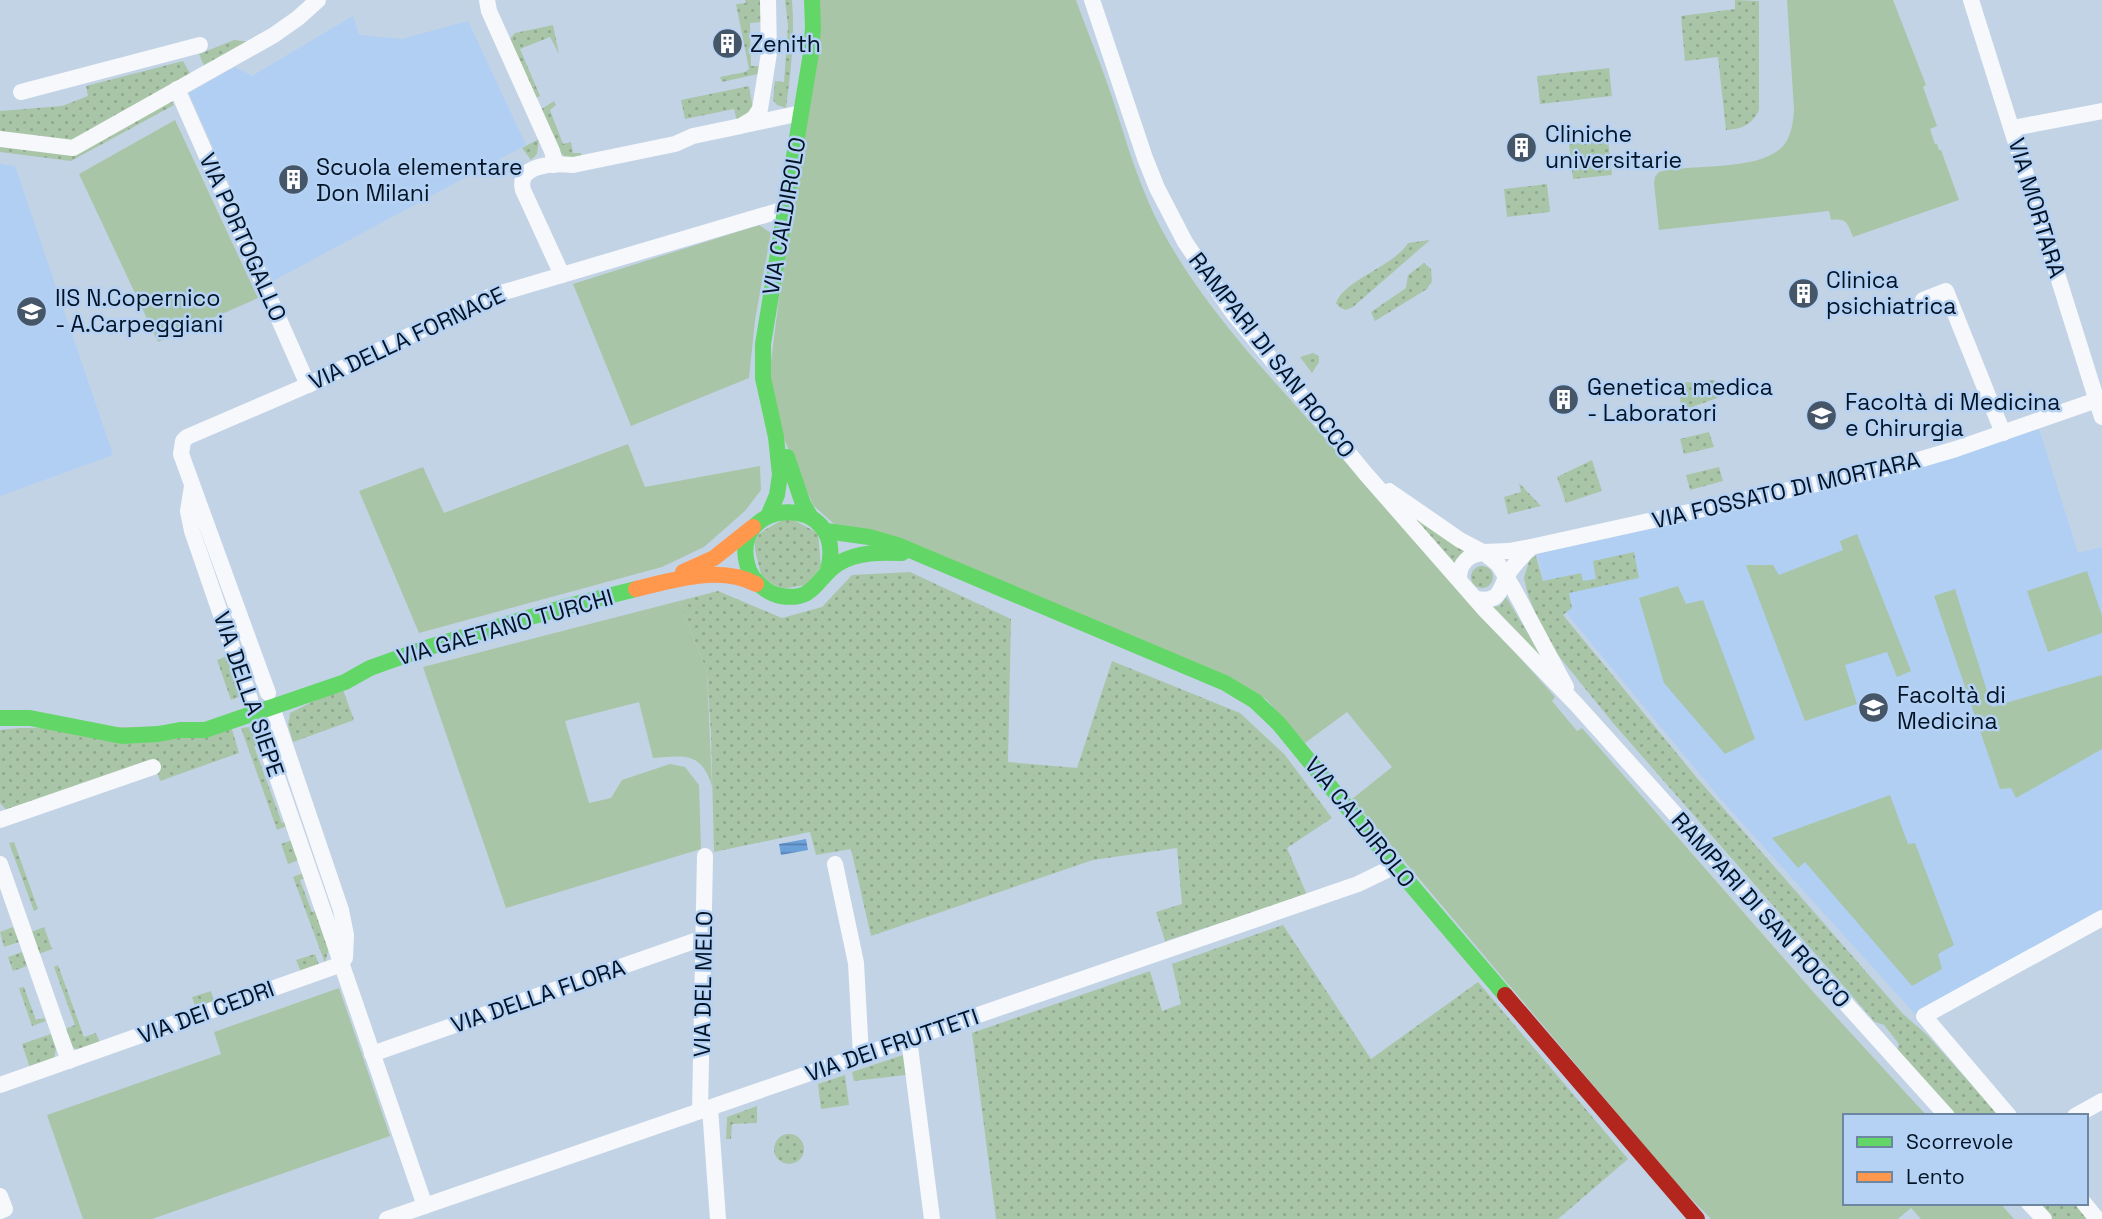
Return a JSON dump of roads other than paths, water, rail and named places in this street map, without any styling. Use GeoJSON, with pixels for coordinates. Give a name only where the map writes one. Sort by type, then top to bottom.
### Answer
{"type":"FeatureCollection","features":[{"type":"Feature","properties":{"kind":"main road","name":"VIA CALDIROLO"},"geometry":{"type":"LineString","coordinates":[[769,514],[781,479],[775,432],[765,393],[762,357],[772,281],[813,43],[812,0]]}},
{"type":"Feature","properties":{"kind":"main road","name":"VIA CALDIROLO"},"geometry":{"type":"LineString","coordinates":[[775,432],[793,471],[803,504],[810,516],[826,531],[852,533],[885,541],[926,557],[1242,691],[1255,701],[1279,724],[1395,866],[1697,1219]]}},
{"type":"Feature","properties":{"kind":"main road"},"geometry":{"type":"LineString","coordinates":[[756,583],[747,569],[744,555],[753,527],[769,514],[786,510],[796,510],[810,516]]}},
{"type":"Feature","properties":{"kind":"main road","name":"VIA GAETANO TURCHI"},"geometry":{"type":"LineString","coordinates":[[0,718],[30,718],[122,736],[180,730],[199,716],[253,706],[488,629],[640,587],[694,568],[714,558],[753,527]]}},
{"type":"Feature","properties":{"kind":"main road"},"geometry":{"type":"LineString","coordinates":[[826,531],[831,546],[828,570]]}},
{"type":"Feature","properties":{"kind":"main road","name":"VIA CALDIROLO"},"geometry":{"type":"LineString","coordinates":[[756,583],[771,594],[794,597],[818,586],[828,570],[851,557],[902,552],[926,557]]}},
{"type":"Feature","properties":{"kind":"main road","name":"VIA GAETANO TURCHI"},"geometry":{"type":"LineString","coordinates":[[640,587],[705,575],[728,574],[756,583]]}},
{"type":"Feature","properties":{"kind":"street"},"geometry":{"type":"LineString","coordinates":[[0,139],[73,148],[274,35],[318,0]]}},
{"type":"Feature","properties":{"kind":"street"},"geometry":{"type":"LineString","coordinates":[[486,0],[554,158],[553,165]]}},
{"type":"Feature","properties":{"kind":"street"},"geometry":{"type":"LineString","coordinates":[[741,125],[754,118],[760,109],[769,53],[768,0]]}},
{"type":"Feature","properties":{"kind":"street","name":"RAMPARI DI SAN ROCCO"},"geometry":{"type":"LineString","coordinates":[[1092,0],[1145,158],[1163,202],[1181,235],[1241,323],[1365,474],[1476,600],[1576,704],[1945,1114]]}},
{"type":"Feature","properties":{"kind":"street","name":"VIA MORTARA"},"geometry":{"type":"LineString","coordinates":[[1971,0],[2098,394],[2102,417]]}},
{"type":"Feature","properties":{"kind":"street"},"geometry":{"type":"LineString","coordinates":[[21,92],[195,46],[203,75]]}},
{"type":"Feature","properties":{"kind":"street","name":"VIA PORTOGALLO"},"geometry":{"type":"LineString","coordinates":[[177,89],[308,385]]}},
{"type":"Feature","properties":{"kind":"street"},"geometry":{"type":"LineString","coordinates":[[761,99],[782,113],[801,113]]}},
{"type":"Feature","properties":{"kind":"street"},"geometry":{"type":"LineString","coordinates":[[2013,128],[2102,111]]}},
{"type":"Feature","properties":{"kind":"street"},"geometry":{"type":"LineString","coordinates":[[562,275],[523,190],[520,181],[523,176],[536,168],[573,165],[675,144],[692,136],[801,113]]}},
{"type":"Feature","properties":{"kind":"street"},"geometry":{"type":"LineString","coordinates":[[536,168],[545,149],[545,137]]}},
{"type":"Feature","properties":{"kind":"street","name":"VIA DELLA FORNACE"},"geometry":{"type":"LineString","coordinates":[[195,432],[308,385],[479,301],[509,289],[785,209]]}},
{"type":"Feature","properties":{"kind":"street"},"geometry":{"type":"LineString","coordinates":[[1923,300],[1946,290],[2003,433]]}},
{"type":"Feature","properties":{"kind":"street","name":"VIA FOSSATO DI MORTARA"},"geometry":{"type":"LineString","coordinates":[[1484,552],[1531,547],[1898,466],[2037,421],[2098,394]]}},
{"type":"Feature","properties":{"kind":"street","name":"VIA DELLA SIEPE"},"geometry":{"type":"LineString","coordinates":[[195,432],[187,436],[181,447],[181,454],[192,484],[200,528],[202,560],[253,706],[304,826]]}},
{"type":"Feature","properties":{"kind":"street","name":"RAMPARI DI SAN ROCCO"},"geometry":{"type":"LineString","coordinates":[[1365,474],[1423,516],[1484,552],[1498,564],[1576,704]]}},
{"type":"Feature","properties":{"kind":"street","name":"VIA DELLA SIEPE"},"geometry":{"type":"LineString","coordinates":[[200,528],[218,554],[270,700],[316,861],[341,910],[346,935],[342,964],[346,981],[425,1206]]}},
{"type":"Feature","properties":{"kind":"street"},"geometry":{"type":"LineString","coordinates":[[1476,600],[1486,600],[1498,595],[1503,589],[1506,576],[1531,547]]}},
{"type":"Feature","properties":{"kind":"street"},"geometry":{"type":"LineString","coordinates":[[1459,579],[1460,567],[1464,561],[1484,552]]}},
{"type":"Feature","properties":{"kind":"street"},"geometry":{"type":"LineString","coordinates":[[202,560],[218,554]]}},
{"type":"Feature","properties":{"kind":"street"},"geometry":{"type":"LineString","coordinates":[[0,820],[153,767]]}},
{"type":"Feature","properties":{"kind":"street","name":"VIA DEL MELO"},"geometry":{"type":"LineString","coordinates":[[705,856],[705,1110],[719,1219]]}},
{"type":"Feature","properties":{"kind":"street"},"geometry":{"type":"LineString","coordinates":[[0,864],[69,1061]]}},
{"type":"Feature","properties":{"kind":"street"},"geometry":{"type":"LineString","coordinates":[[835,864],[856,963],[861,1056]]}},
{"type":"Feature","properties":{"kind":"street","name":"VIA DEI FRUTTETI"},"geometry":{"type":"LineString","coordinates":[[388,1219],[1358,884],[1395,866]]}},
{"type":"Feature","properties":{"kind":"street"},"geometry":{"type":"LineString","coordinates":[[2007,1114],[1924,1016],[2102,918]]}},
{"type":"Feature","properties":{"kind":"street","name":"VIA DELLA FLORA"},"geometry":{"type":"LineString","coordinates":[[372,1054],[704,938]]}},
{"type":"Feature","properties":{"kind":"street","name":"VIA DEI CEDRI"},"geometry":{"type":"LineString","coordinates":[[0,1085],[342,964]]}},
{"type":"Feature","properties":{"kind":"street"},"geometry":{"type":"LineString","coordinates":[[909,1039],[932,1219]]}},
{"type":"Feature","properties":{"kind":"street"},"geometry":{"type":"LineString","coordinates":[[2079,1114],[2102,1101]]}},
{"type":"Feature","properties":{"kind":"street"},"geometry":{"type":"LineString","coordinates":[[0,1196],[5,1209],[0,1211]]}},
{"type":"Feature","properties":{"kind":"street"},"geometry":{"type":"LineString","coordinates":[[2031,1205],[2044,1219]]}},
{"type":"Feature","properties":{"kind":"street"},"geometry":{"type":"LineString","coordinates":[[2086,1205],[2097,1219]]}},
{"type":"Feature","properties":{"kind":"place","name":"Zenith"},"geometry":{"type":"Point","coordinates":[727,44]}},
{"type":"Feature","properties":{"kind":"place","name":"Cliniche universitarie"},"geometry":{"type":"Point","coordinates":[1522,147]}},
{"type":"Feature","properties":{"kind":"place","name":"Scuola elementare Don Milani"},"geometry":{"type":"Point","coordinates":[293,180]}},
{"type":"Feature","properties":{"kind":"place","name":"Clinica psichiatrica"},"geometry":{"type":"Point","coordinates":[1803,293]}},
{"type":"Feature","properties":{"kind":"place","name":"IIS N.Copernico - A.Carpeggiani"},"geometry":{"type":"Point","coordinates":[32,311]}},
{"type":"Feature","properties":{"kind":"place","name":"Genetica medica - Laboratori"},"geometry":{"type":"Point","coordinates":[1564,400]}},
{"type":"Feature","properties":{"kind":"place","name":"Facoltà di Medicina e Chirurgia"},"geometry":{"type":"Point","coordinates":[1822,415]}},
{"type":"Feature","properties":{"kind":"place","name":"Facoltà di Medicina"},"geometry":{"type":"Point","coordinates":[1874,708]}}]}
